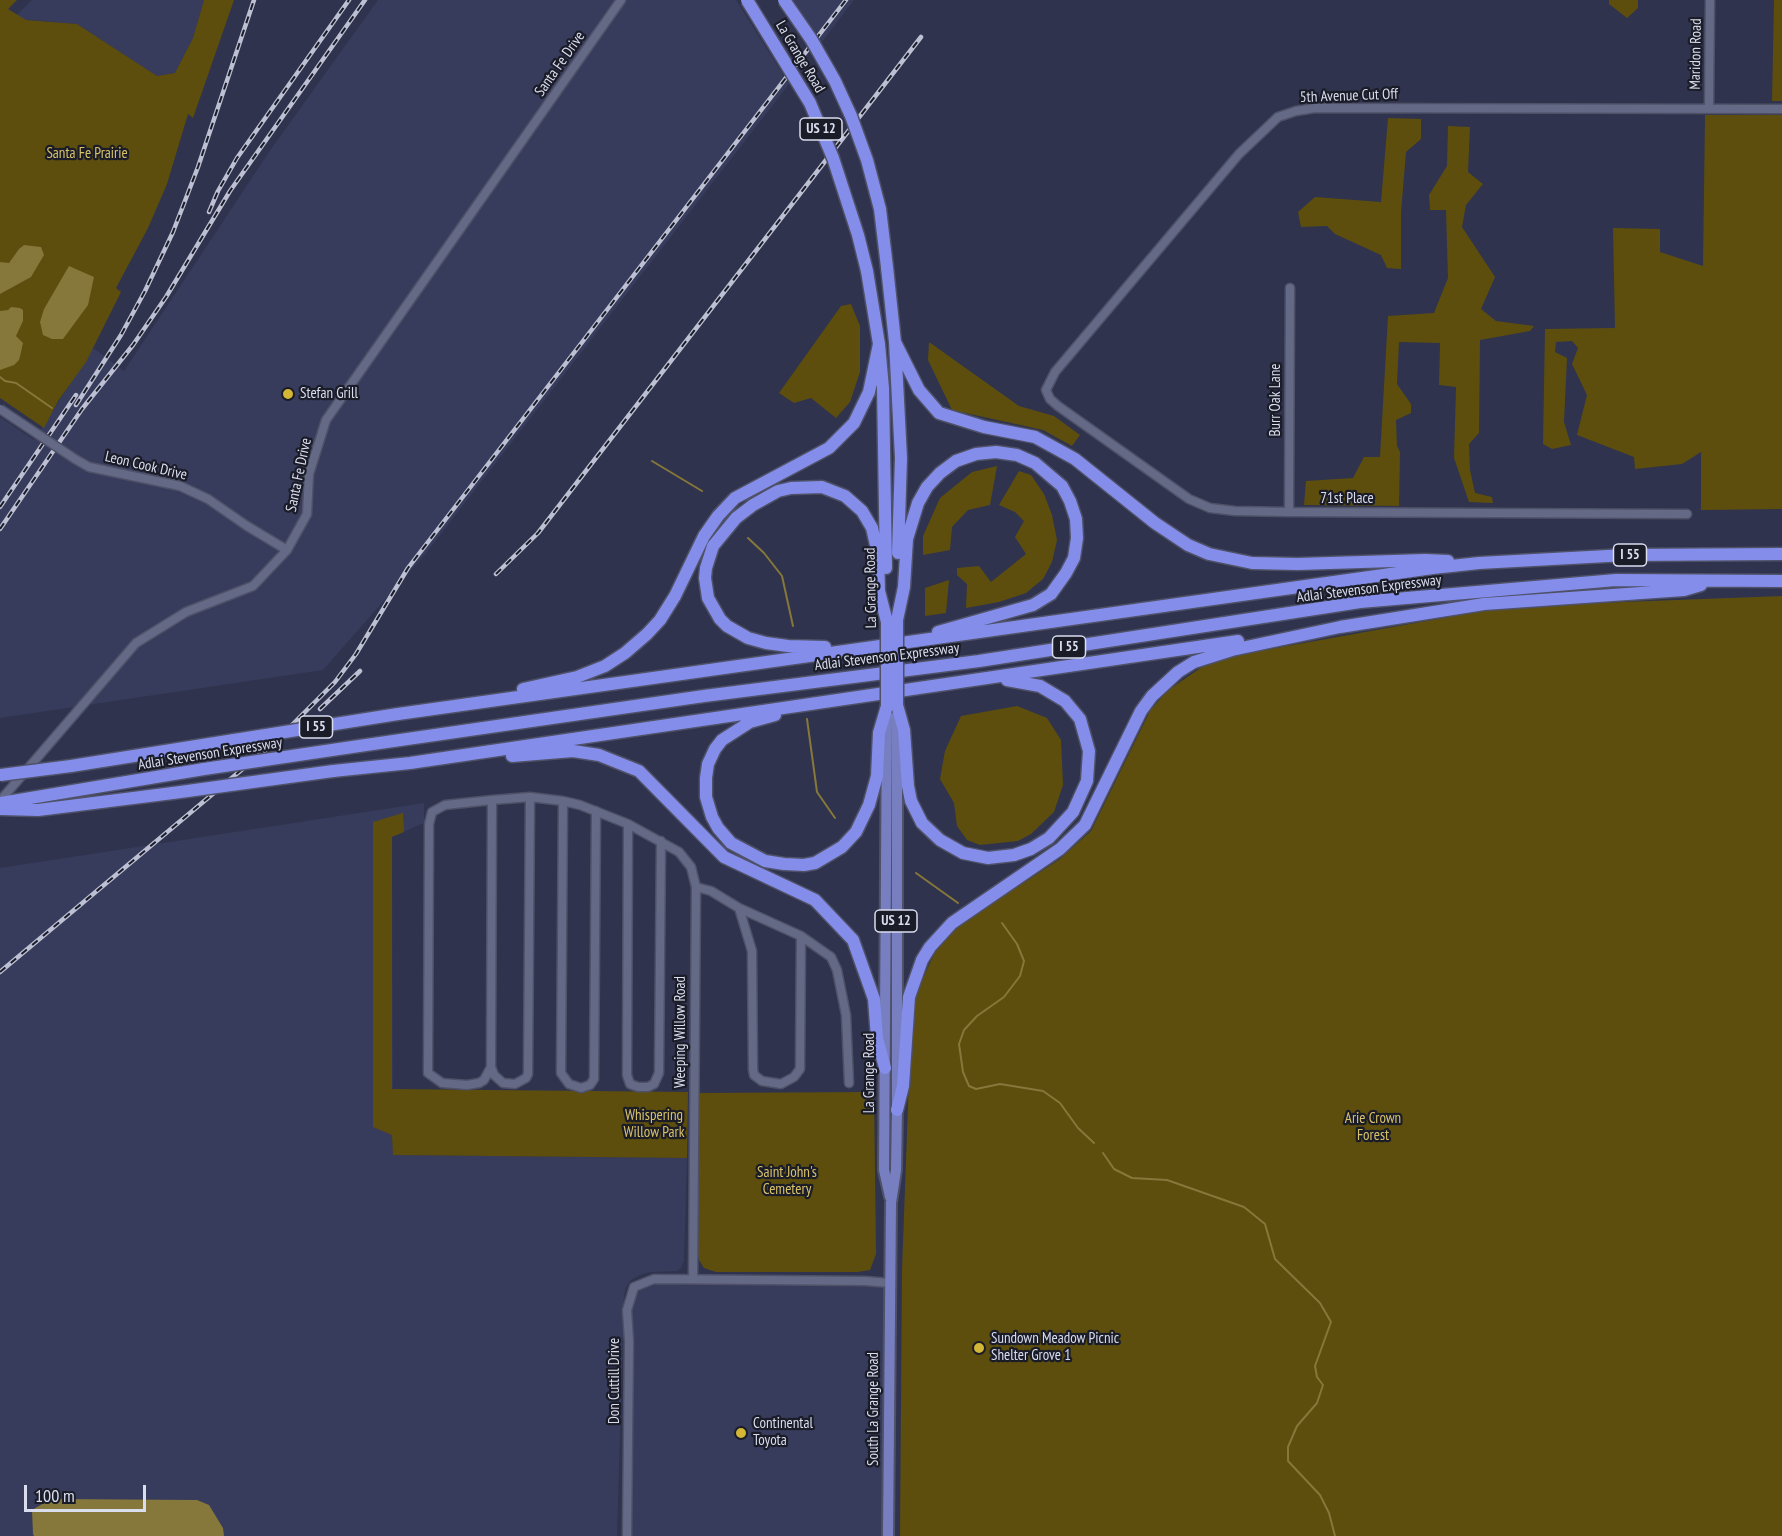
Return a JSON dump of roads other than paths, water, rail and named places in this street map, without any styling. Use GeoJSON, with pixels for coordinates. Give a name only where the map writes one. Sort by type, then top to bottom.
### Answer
{"type":"FeatureCollection","features":[{"type":"Feature","properties":{"kind":"highway","name":"La Grange Road"},"geometry":{"type":"LineString","coordinates":[[747,0],[810,103],[834,158],[867,271],[879,344],[883,388],[892,589],[892,706]]}},
{"type":"Feature","properties":{"kind":"highway","name":"La Grange Road"},"geometry":{"type":"LineString","coordinates":[[784,0],[835,81],[867,160],[880,209],[895,342],[901,458],[892,589]]}},
{"type":"Feature","properties":{"kind":"highway"},"geometry":{"type":"LineString","coordinates":[[895,342],[919,390],[939,413],[984,427],[1035,437],[1075,459],[1155,523],[1188,545],[1209,554],[1252,563],[1425,560],[1479,563]]}},
{"type":"Feature","properties":{"kind":"highway"},"geometry":{"type":"LineString","coordinates":[[421,711],[577,677],[604,666],[625,653],[648,634],[660,620],[675,596],[704,536],[735,498],[829,448],[854,423],[869,392],[879,344]]}},
{"type":"Feature","properties":{"kind":"highway"},"geometry":{"type":"LineString","coordinates":[[892,621],[892,589],[918,503],[927,487],[956,461],[976,454],[996,452],[1017,455],[1035,463],[1062,486],[1076,519],[1077,538],[1074,558],[1066,573],[1051,594],[1033,605],[1002,616],[955,627],[921,641]]}},
{"type":"Feature","properties":{"kind":"highway"},"geometry":{"type":"LineString","coordinates":[[859,648],[777,645],[748,638],[736,632],[720,619],[708,598],[705,578],[713,546],[736,518],[778,491],[790,488],[822,487],[845,496],[862,511],[872,528],[878,554],[892,589]]}},
{"type":"Feature","properties":{"kind":"highway","name":"Adlai Stevenson Expressway"},"geometry":{"type":"LineString","coordinates":[[0,775],[71,766],[398,714],[1479,563],[1626,555],[1782,554]]}},
{"type":"Feature","properties":{"kind":"highway","name":"Adlai Stevenson Expressway"},"geometry":{"type":"LineString","coordinates":[[0,802],[359,746],[704,696],[979,661],[1360,602],[1616,580],[1782,582]]}},
{"type":"Feature","properties":{"kind":"highway"},"geometry":{"type":"LineString","coordinates":[[0,809],[38,810],[410,763],[1484,604],[1684,590],[1718,581]]}},
{"type":"Feature","properties":{"kind":"highway"},"geometry":{"type":"LineString","coordinates":[[897,1110],[903,1086],[909,997],[922,960],[930,947],[952,922],[1060,849],[1084,825],[1136,720],[1152,696],[1178,672],[1194,662],[1340,627]]}},
{"type":"Feature","properties":{"kind":"highway"},"geometry":{"type":"LineString","coordinates":[[892,706],[891,732],[911,801],[922,823],[931,833],[947,845],[971,855],[996,858],[1030,849],[1057,831],[1078,804],[1087,781],[1088,743],[1076,713],[1059,696],[1032,684],[1006,680],[955,683]]}},
{"type":"Feature","properties":{"kind":"highway"},"geometry":{"type":"LineString","coordinates":[[846,698],[750,722],[722,740],[708,764],[706,797],[712,817],[731,843],[765,861],[784,864],[814,863],[842,847],[856,832],[869,805],[891,732],[892,706]]}},
{"type":"Feature","properties":{"kind":"highway"},"geometry":{"type":"LineString","coordinates":[[410,763],[432,765],[573,751],[599,756],[639,771],[724,857],[815,900],[853,940],[874,999],[877,1038],[885,1068]]}},
{"type":"Feature","properties":{"kind":"main road","name":"La Grange Road"},"geometry":{"type":"LineString","coordinates":[[890,1283],[891,1203],[896,1170],[897,1110],[891,732]]}},
{"type":"Feature","properties":{"kind":"main road","name":"La Grange Road"},"geometry":{"type":"LineString","coordinates":[[891,732],[884,1170],[891,1203]]}},
{"type":"Feature","properties":{"kind":"main road","name":"South La Grange Road"},"geometry":{"type":"LineString","coordinates":[[888,1536],[890,1283]]}},
{"type":"Feature","properties":{"kind":"street","name":"Santa Fe Drive"},"geometry":{"type":"LineString","coordinates":[[0,802],[136,643],[186,612],[253,586],[287,550],[307,514],[309,474],[326,420],[621,0]]}},
{"type":"Feature","properties":{"kind":"street","name":"Maridon Road"},"geometry":{"type":"LineString","coordinates":[[1709,109],[1710,0]]}},
{"type":"Feature","properties":{"kind":"street","name":"5th Avenue Cut Off"},"geometry":{"type":"LineString","coordinates":[[1046,390],[1055,372],[1239,154],[1278,117],[1315,108],[1782,109]]}},
{"type":"Feature","properties":{"kind":"street","name":"Burr Oak Lane"},"geometry":{"type":"LineString","coordinates":[[1289,512],[1290,288]]}},
{"type":"Feature","properties":{"kind":"street","name":"71st Place"},"geometry":{"type":"LineString","coordinates":[[1046,390],[1050,399],[1058,406],[1189,499],[1210,508],[1289,512],[1687,514]]}},
{"type":"Feature","properties":{"kind":"street","name":"Leon Cook Drive"},"geometry":{"type":"LineString","coordinates":[[0,409],[89,467],[180,486],[208,499],[287,550]]}},
{"type":"Feature","properties":{"kind":"street","name":"Weeping Willow Road"},"geometry":{"type":"LineString","coordinates":[[491,1067],[484,1080],[466,1085],[442,1083],[428,1073],[429,824],[432,812],[445,805],[530,797],[563,801],[628,824],[679,852],[691,867],[696,887],[693,1280]]}},
{"type":"Feature","properties":{"kind":"street"},"geometry":{"type":"LineString","coordinates":[[492,801],[491,1067],[498,1080],[515,1084],[526,1078],[529,1069],[530,797]]}},
{"type":"Feature","properties":{"kind":"street"},"geometry":{"type":"LineString","coordinates":[[563,801],[561,1073],[568,1084],[580,1088],[590,1085],[594,1079],[596,811]]}},
{"type":"Feature","properties":{"kind":"street"},"geometry":{"type":"LineString","coordinates":[[628,824],[627,1075],[630,1084],[638,1088],[654,1084],[659,1073],[661,841]]}},
{"type":"Feature","properties":{"kind":"street"},"geometry":{"type":"LineString","coordinates":[[696,887],[711,891],[739,908],[801,936],[831,957],[837,970],[846,1014],[849,1083]]}},
{"type":"Feature","properties":{"kind":"street"},"geometry":{"type":"LineString","coordinates":[[739,908],[752,951],[753,1069],[754,1075],[762,1081],[781,1084],[794,1077],[800,1070],[801,936]]}},
{"type":"Feature","properties":{"kind":"street","name":"Don Cuttill Drive"},"geometry":{"type":"LineString","coordinates":[[627,1536],[630,1341],[627,1310],[634,1287],[654,1279],[693,1280]]}},
{"type":"Feature","properties":{"kind":"street"},"geometry":{"type":"LineString","coordinates":[[693,1280],[890,1283]]}},
{"type":"Feature","properties":{"kind":"waterway"},"geometry":{"type":"LineString","coordinates":[[0,377],[5,381],[16,383],[52,408]]}},
{"type":"Feature","properties":{"kind":"waterway"},"geometry":{"type":"LineString","coordinates":[[652,461],[702,491]]}},
{"type":"Feature","properties":{"kind":"waterway"},"geometry":{"type":"LineString","coordinates":[[748,538],[764,553],[782,576],[793,626]]}},
{"type":"Feature","properties":{"kind":"waterway"},"geometry":{"type":"LineString","coordinates":[[807,719],[817,792],[835,818]]}},
{"type":"Feature","properties":{"kind":"waterway"},"geometry":{"type":"LineString","coordinates":[[916,873],[958,903]]}},
{"type":"Feature","properties":{"kind":"waterway"},"geometry":{"type":"LineString","coordinates":[[1002,923],[1017,944],[1024,961],[1020,976],[1004,997],[977,1016],[964,1030],[959,1044],[963,1072],[969,1086],[976,1089],[1000,1084],[1043,1091],[1060,1103],[1078,1128],[1094,1143]]}},
{"type":"Feature","properties":{"kind":"waterway"},"geometry":{"type":"LineString","coordinates":[[1103,1153],[1114,1169],[1132,1178],[1167,1180],[1244,1207],[1265,1224],[1275,1259],[1320,1303],[1331,1322],[1315,1366],[1317,1377],[1323,1385],[1317,1403],[1297,1426],[1288,1447],[1288,1461],[1320,1495],[1329,1513],[1335,1536]]}},
{"type":"Feature","properties":{"kind":"railway"},"geometry":{"type":"LineString","coordinates":[[76,405],[121,335],[173,232],[198,167],[254,0]]}},
{"type":"Feature","properties":{"kind":"railway"},"geometry":{"type":"LineString","coordinates":[[209,212],[237,158],[349,0]]}},
{"type":"Feature","properties":{"kind":"railway"},"geometry":{"type":"LineString","coordinates":[[0,529],[82,409],[133,345],[166,297],[230,191],[365,0]]}},
{"type":"Feature","properties":{"kind":"railway"},"geometry":{"type":"LineString","coordinates":[[0,972],[276,741],[335,682],[356,654],[408,568],[846,0]]}},
{"type":"Feature","properties":{"kind":"railway"},"geometry":{"type":"LineString","coordinates":[[496,574],[538,533],[921,37]]}},
{"type":"Feature","properties":{"kind":"railway"},"geometry":{"type":"LineString","coordinates":[[0,507],[76,395]]}},
{"type":"Feature","properties":{"kind":"railway"},"geometry":{"type":"LineString","coordinates":[[320,709],[360,671]]}},
{"type":"Feature","properties":{"kind":"place","name":"Stefan Grill"},"geometry":{"type":"Point","coordinates":[288,394]}},
{"type":"Feature","properties":{"kind":"place","name":"Sundown Meadow Picnic Shelter Grove 1"},"geometry":{"type":"Point","coordinates":[979,1348]}},
{"type":"Feature","properties":{"kind":"place","name":"Continental Toyota"},"geometry":{"type":"Point","coordinates":[741,1433]}},
{"type":"Feature","properties":{"kind":"park label","name":"Santa Fe Prairie"},"geometry":{"type":"Point","coordinates":[87,154]}},
{"type":"Feature","properties":{"kind":"park label","name":"Whispering Willow Park"},"geometry":{"type":"Point","coordinates":[654,1124]}},
{"type":"Feature","properties":{"kind":"park label","name":"Arie Crown Forest"},"geometry":{"type":"Point","coordinates":[1373,1128]}},
{"type":"Feature","properties":{"kind":"park label","name":"Saint John's Cemetery"},"geometry":{"type":"Point","coordinates":[787,1182]}}]}
